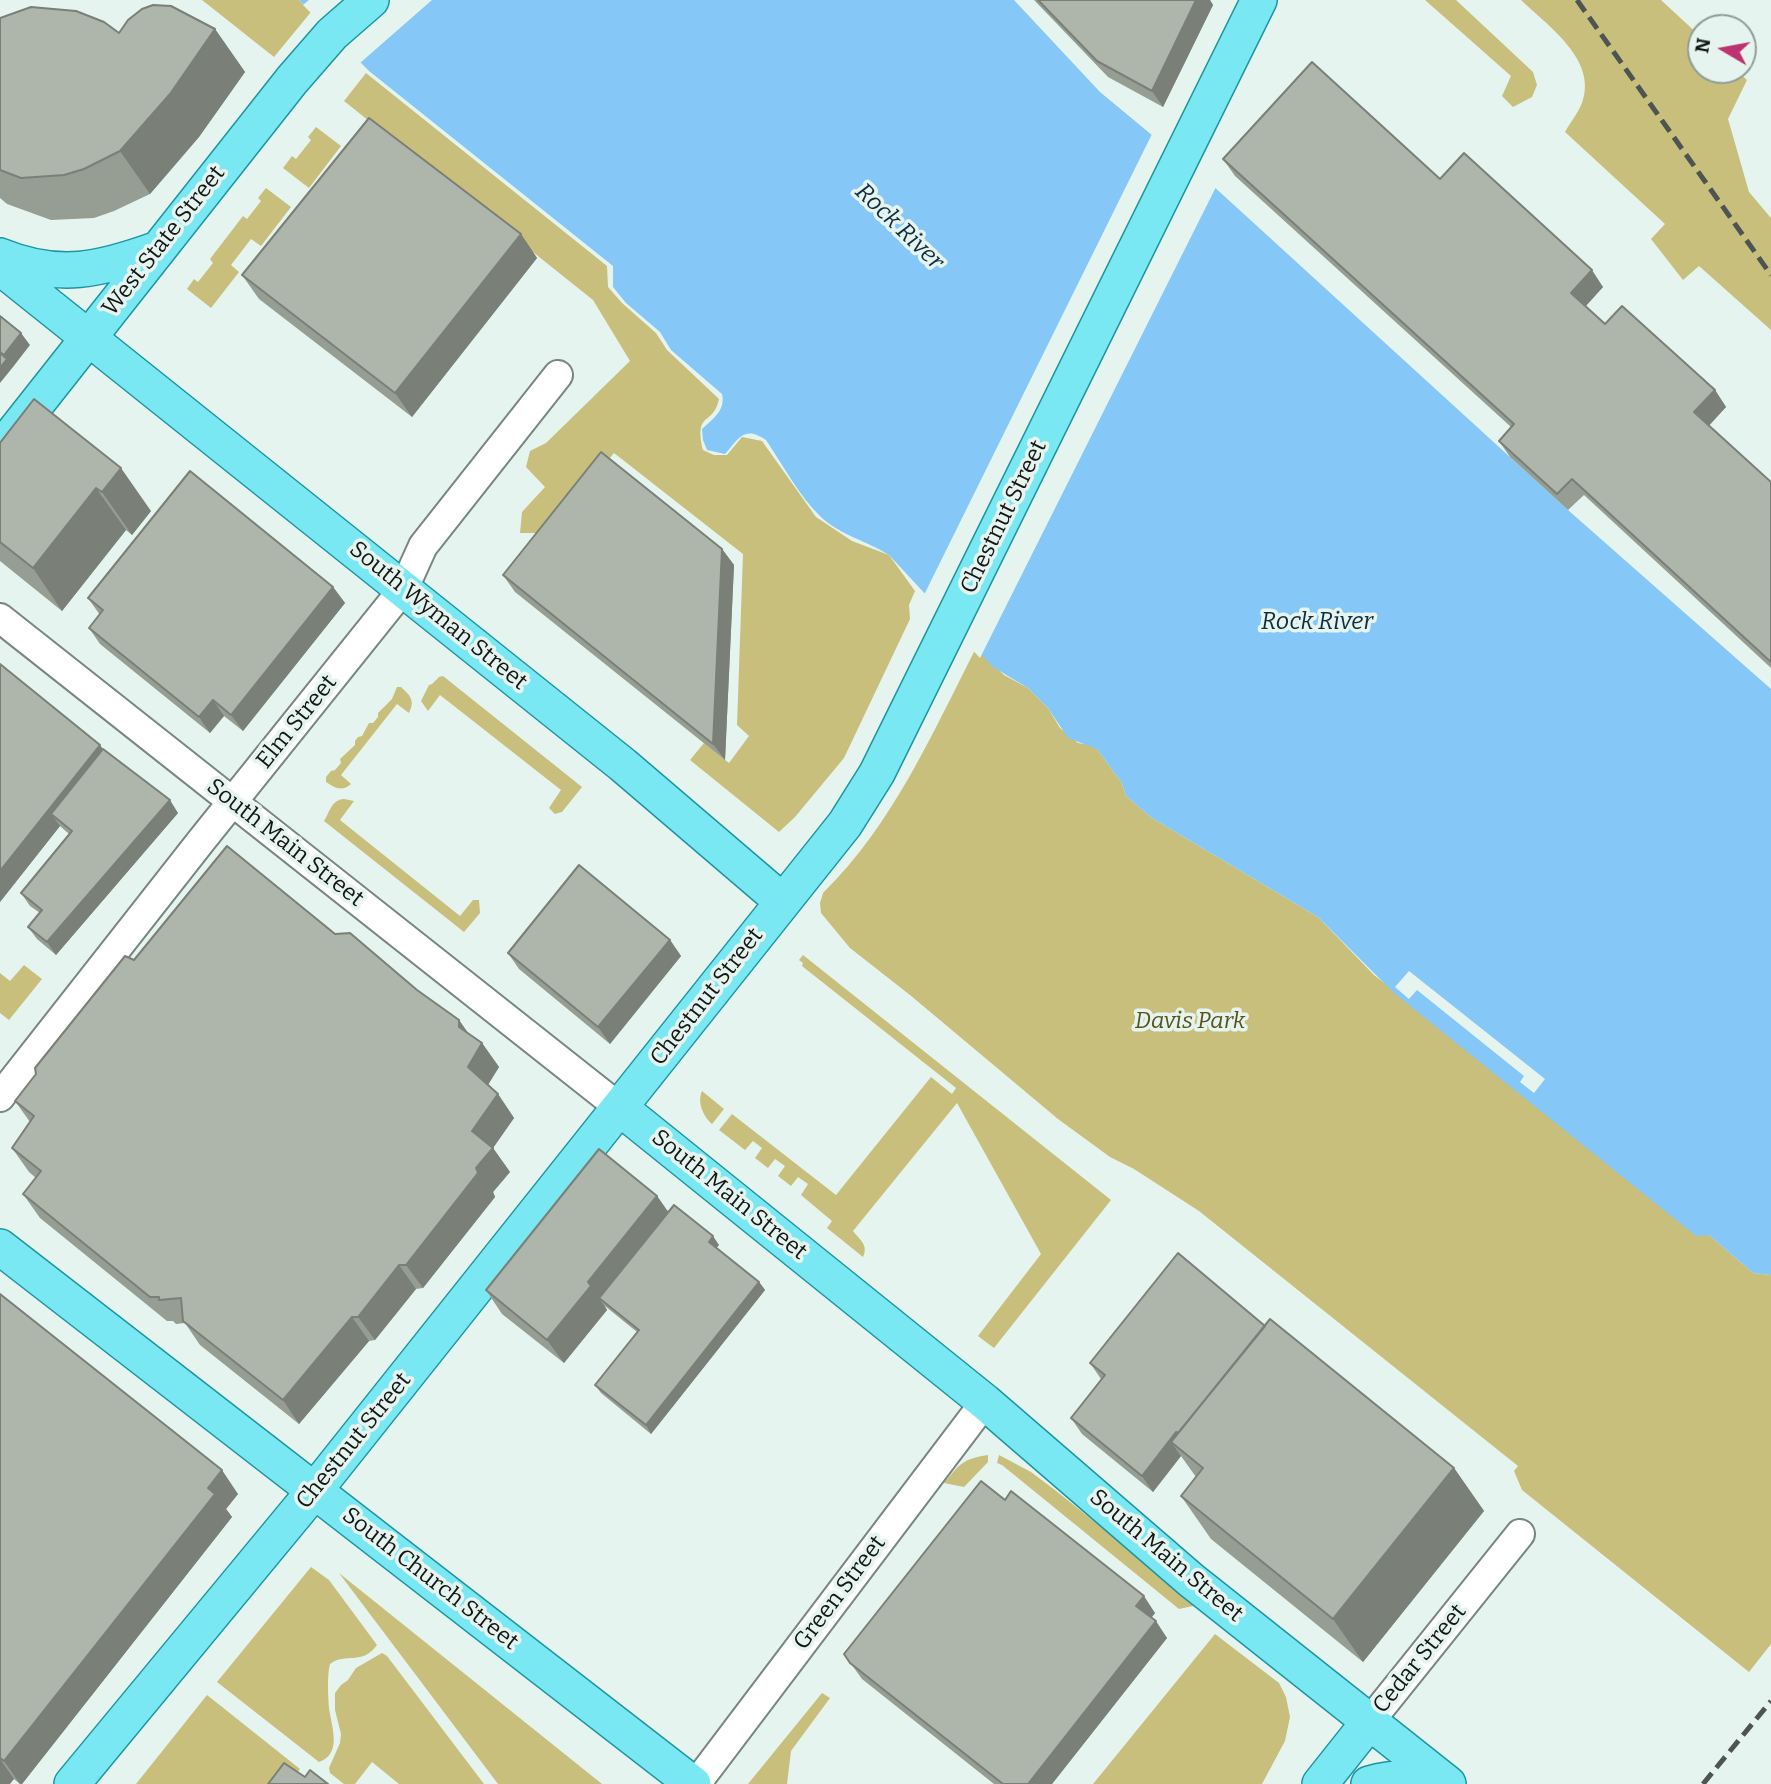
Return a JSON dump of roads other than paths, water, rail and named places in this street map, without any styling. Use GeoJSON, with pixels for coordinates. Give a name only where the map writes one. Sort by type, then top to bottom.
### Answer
{"type":"FeatureCollection","features":[{"type":"Feature","properties":{"kind":"main road","name":"West State Street"},"geometry":{"type":"LineString","coordinates":[[0,450],[292,80],[332,34],[370,0]]}},
{"type":"Feature","properties":{"kind":"main road","name":"Chestnut Street"},"geometry":{"type":"LineString","coordinates":[[72,1784],[315,1490],[845,824],[877,773],[938,652],[1259,0]]}},
{"type":"Feature","properties":{"kind":"main road"},"geometry":{"type":"LineString","coordinates":[[0,256],[34,267],[69,270],[115,265],[158,249]]}},
{"type":"Feature","properties":{"kind":"main road","name":"South Wyman Street"},"geometry":{"type":"LineString","coordinates":[[0,267],[623,765],[782,901]]}},
{"type":"Feature","properties":{"kind":"main road","name":"South Main Street"},"geometry":{"type":"LineString","coordinates":[[620,1108],[985,1402],[1191,1580],[1448,1784]]}},
{"type":"Feature","properties":{"kind":"main road","name":"South Church Street"},"geometry":{"type":"LineString","coordinates":[[0,1247],[694,1784]]}},
{"type":"Feature","properties":{"kind":"main road","name":"Cedar Street"},"geometry":{"type":"LineString","coordinates":[[1320,1784],[1370,1721]]}},
{"type":"Feature","properties":{"kind":"main road"},"geometry":{"type":"LineString","coordinates":[[1368,1784],[1399,1777],[1439,1784]]}},
{"type":"Feature","properties":{"kind":"street","name":"Elm Street"},"geometry":{"type":"LineString","coordinates":[[0,1097],[404,588],[423,546],[558,375]]}},
{"type":"Feature","properties":{"kind":"street","name":"South Main Street"},"geometry":{"type":"LineString","coordinates":[[0,618],[620,1108]]}},
{"type":"Feature","properties":{"kind":"street","name":"Green Street"},"geometry":{"type":"LineString","coordinates":[[694,1784],[985,1402]]}},
{"type":"Feature","properties":{"kind":"street","name":"Cedar Street"},"geometry":{"type":"LineString","coordinates":[[1370,1721],[1520,1534]]}},
{"type":"Feature","properties":{"kind":"water","name":"Rock River"},"geometry":{"type":"Polygon","coordinates":[[[299,0],[1014,0],[1100,92],[1211,184],[1568,510],[1771,689],[1771,1275],[1753,1273],[1709,1235],[1696,1236],[1394,993],[1318,917],[1152,818],[1126,796],[1122,783],[1097,749],[1068,738],[1048,708],[1028,688],[993,667],[889,555],[837,529],[821,517],[798,490],[766,440],[747,434],[738,439],[725,454],[707,450],[702,429],[720,409],[722,394],[671,350],[660,332],[626,303],[613,287],[613,266],[369,71],[299,0]]]}},
{"type":"Feature","properties":{"kind":"railway"},"geometry":{"type":"LineString","coordinates":[[1577,0],[1771,275]]}},
{"type":"Feature","properties":{"kind":"railway"},"geometry":{"type":"LineString","coordinates":[[1703,1784],[1771,1701]]}},
{"type":"Feature","properties":{"kind":"park label","name":"Davis Park"},"geometry":{"type":"Point","coordinates":[1190,1022]}}]}
